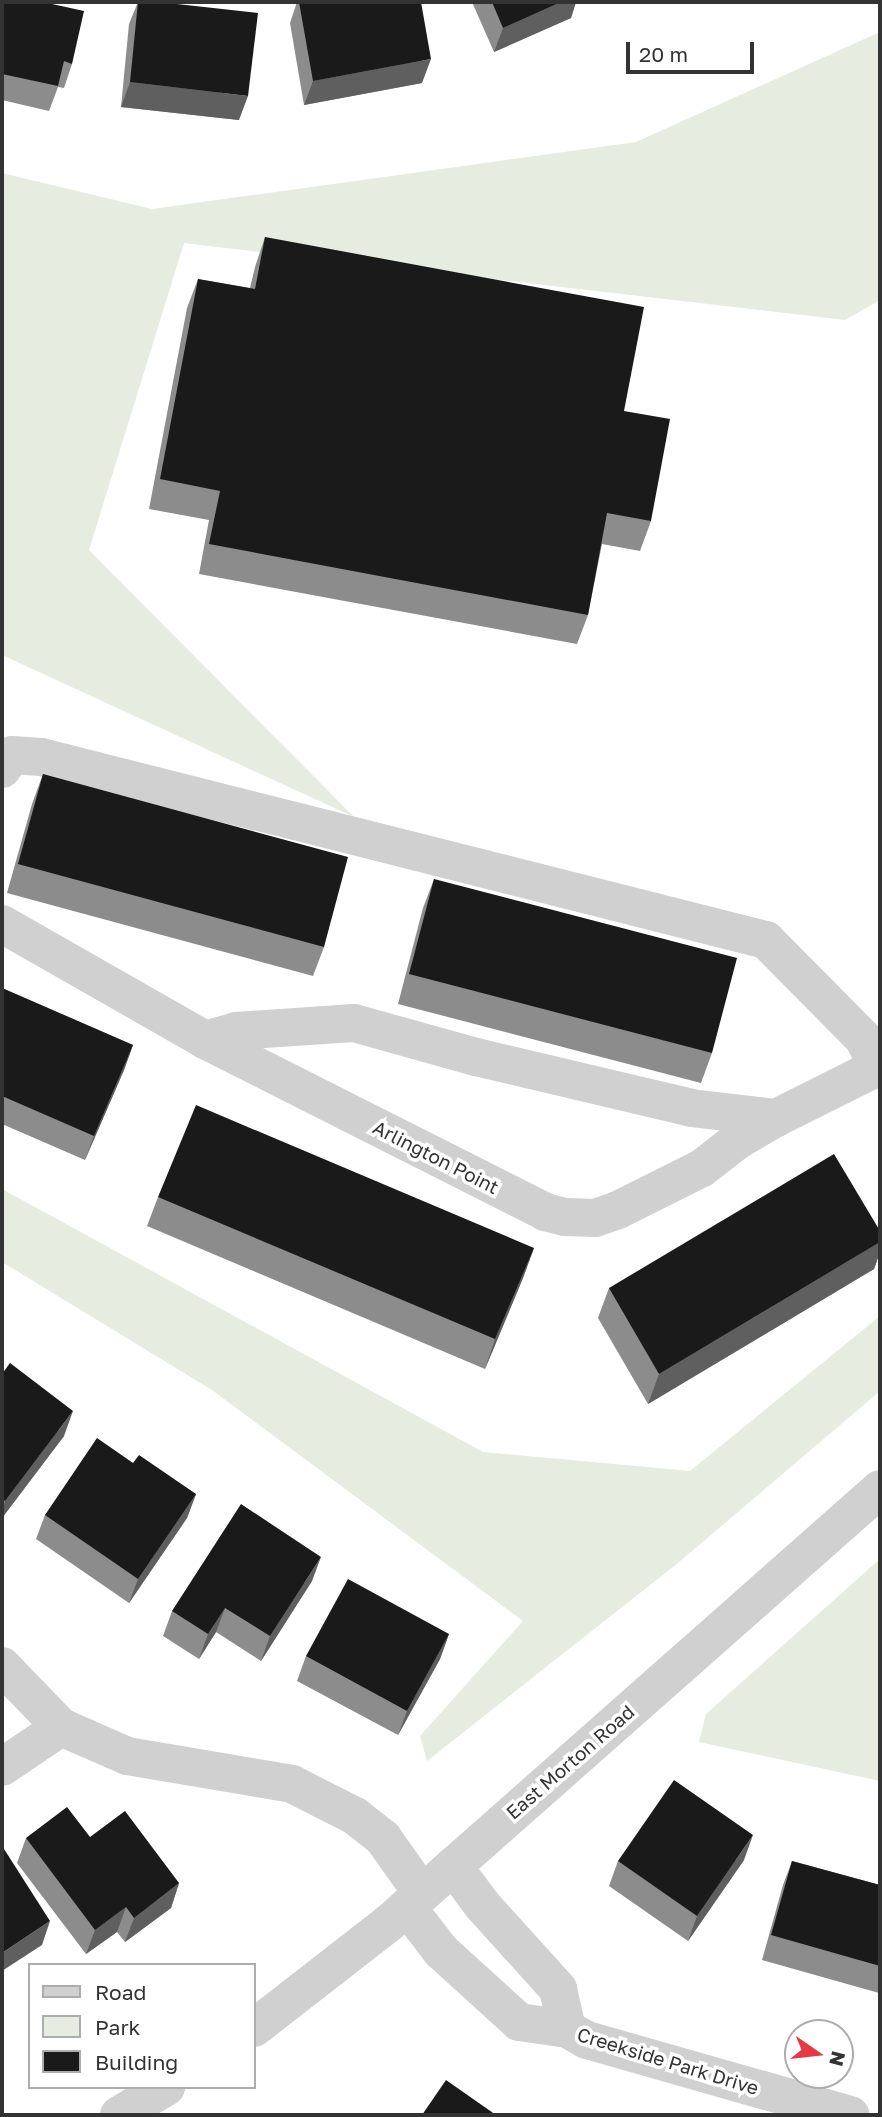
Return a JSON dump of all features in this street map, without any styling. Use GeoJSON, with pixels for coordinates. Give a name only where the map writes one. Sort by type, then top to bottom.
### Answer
{"type":"FeatureCollection","features":[{"type":"Feature","properties":{"kind":"street","name":"Arlington Point"},"geometry":{"type":"LineString","coordinates":[[2,769],[12,755],[41,757],[766,940],[863,1038],[879,1068],[776,1118],[738,1140],[702,1168],[618,1210],[595,1218],[565,1217],[545,1212],[205,1040],[2,923]]}},
{"type":"Feature","properties":{"kind":"street"},"geometry":{"type":"LineString","coordinates":[[205,1040],[236,1031],[354,1023],[476,1056],[691,1108],[776,1118]]}},
{"type":"Feature","properties":{"kind":"street","name":"East Morton Road"},"geometry":{"type":"LineString","coordinates":[[256,2027],[293,2000],[415,1900],[880,1489]]}},
{"type":"Feature","properties":{"kind":"street","name":"Creekside Park Drive"},"geometry":{"type":"LineString","coordinates":[[2,1666],[61,1727],[127,1756],[292,1784],[355,1816],[383,1838],[441,1951],[519,2022],[567,2029],[587,2040],[850,2115]]}},
{"type":"Feature","properties":{"kind":"street"},"geometry":{"type":"LineString","coordinates":[[2,1767],[61,1727]]}},
{"type":"Feature","properties":{"kind":"street","name":"Creekside Park Drive"},"geometry":{"type":"LineString","coordinates":[[453,1866],[483,1906],[558,1989],[567,2029]]}},
{"type":"Feature","properties":{"kind":"street"},"geometry":{"type":"LineString","coordinates":[[119,2115],[163,2089]]}},
{"type":"Feature","properties":{"kind":"green space"},"geometry":{"type":"Polygon","coordinates":[[[880,32],[880,300],[845,320],[184,243],[89,550],[354,817],[2,655],[2,173],[152,209],[636,142],[880,32]]]}},
{"type":"Feature","properties":{"kind":"green space"},"geometry":{"type":"Polygon","coordinates":[[[2,1189],[483,1452],[690,1471],[880,1316],[880,1391],[678,1563],[427,1761],[420,1736],[523,1621],[212,1390],[2,1262],[2,1189]]]}},
{"type":"Feature","properties":{"kind":"green space"},"geometry":{"type":"Polygon","coordinates":[[[880,1559],[880,1781],[699,1742],[706,1714],[880,1559]]]}},
{"type":"Feature","properties":{"kind":"building"},"geometry":{"type":"Polygon","coordinates":[[[2,2],[43,2],[84,11],[72,64],[64,61],[58,86],[2,74],[2,2]]]}},
{"type":"Feature","properties":{"kind":"building"},"geometry":{"type":"Polygon","coordinates":[[[138,2],[258,13],[248,96],[130,82],[138,2]]]}},
{"type":"Feature","properties":{"kind":"building"},"geometry":{"type":"Polygon","coordinates":[[[299,2],[421,2],[431,59],[313,81],[299,2]]]}},
{"type":"Feature","properties":{"kind":"building"},"geometry":{"type":"Polygon","coordinates":[[[492,2],[561,2],[503,28],[492,2]]]}},
{"type":"Feature","properties":{"kind":"building"},"geometry":{"type":"Polygon","coordinates":[[[265,237],[644,307],[624,411],[670,419],[651,521],[607,513],[588,615],[209,544],[220,491],[160,479],[198,279],[255,289],[265,237]]]}},
{"type":"Feature","properties":{"kind":"building"},"geometry":{"type":"Polygon","coordinates":[[[43,774],[348,857],[324,947],[18,864],[43,774]]]}},
{"type":"Feature","properties":{"kind":"building"},"geometry":{"type":"Polygon","coordinates":[[[434,879],[737,958],[712,1053],[409,974],[434,879]]]}},
{"type":"Feature","properties":{"kind":"building"},"geometry":{"type":"Polygon","coordinates":[[[2,988],[133,1045],[94,1136],[2,1096],[2,988]]]}},
{"type":"Feature","properties":{"kind":"building"},"geometry":{"type":"Polygon","coordinates":[[[196,1105],[534,1248],[495,1339],[158,1197],[196,1105]]]}},
{"type":"Feature","properties":{"kind":"building"},"geometry":{"type":"Polygon","coordinates":[[[834,1154],[880,1231],[880,1242],[659,1374],[609,1288],[834,1154]]]}},
{"type":"Feature","properties":{"kind":"building"},"geometry":{"type":"Polygon","coordinates":[[[10,1363],[73,1411],[5,1501],[2,1498],[2,1374],[10,1363]]]}},
{"type":"Feature","properties":{"kind":"building"},"geometry":{"type":"Polygon","coordinates":[[[97,1438],[133,1463],[139,1455],[196,1494],[138,1579],[45,1515],[97,1438]]]}},
{"type":"Feature","properties":{"kind":"building"},"geometry":{"type":"Polygon","coordinates":[[[241,1504],[321,1557],[270,1636],[225,1608],[208,1634],[172,1611],[241,1504]]]}},
{"type":"Feature","properties":{"kind":"building"},"geometry":{"type":"Polygon","coordinates":[[[348,1579],[449,1634],[407,1711],[306,1656],[348,1579]]]}},
{"type":"Feature","properties":{"kind":"building"},"geometry":{"type":"Polygon","coordinates":[[[674,1780],[753,1835],[697,1916],[618,1861],[674,1780]]]}},
{"type":"Feature","properties":{"kind":"building"},"geometry":{"type":"Polygon","coordinates":[[[67,1807],[90,1837],[125,1811],[179,1883],[134,1918],[126,1907],[95,1930],[26,1838],[67,1807]]]}},
{"type":"Feature","properties":{"kind":"building"},"geometry":{"type":"Polygon","coordinates":[[[4,1849],[50,1921],[2,1953],[2,1851],[4,1849]]]}},
{"type":"Feature","properties":{"kind":"building"},"geometry":{"type":"Polygon","coordinates":[[[792,1861],[880,1885],[880,1966],[771,1935],[792,1861]]]}},
{"type":"Feature","properties":{"kind":"building"},"geometry":{"type":"Polygon","coordinates":[[[446,2080],[496,2115],[422,2115],[446,2080]]]}}]}
